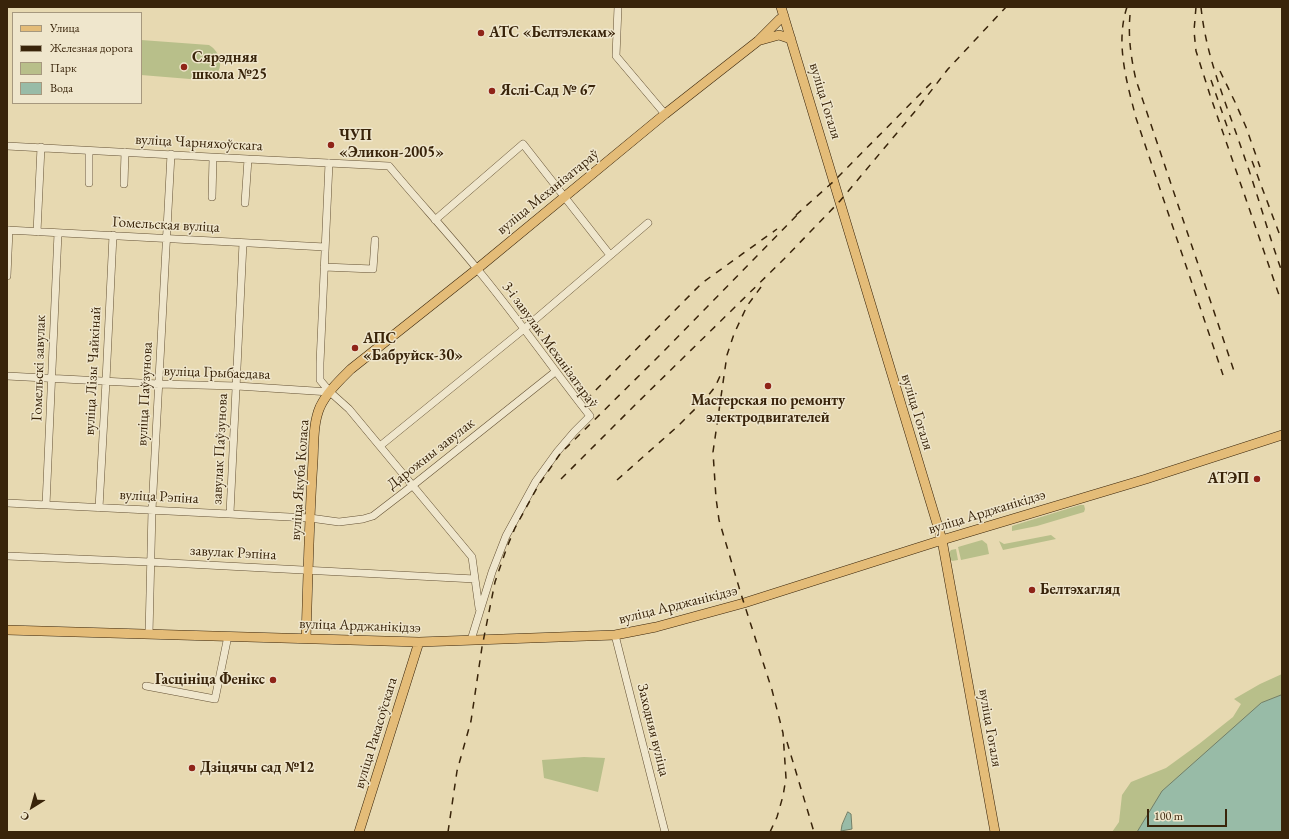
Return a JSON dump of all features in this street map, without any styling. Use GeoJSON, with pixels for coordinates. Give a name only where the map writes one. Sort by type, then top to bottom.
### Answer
{"type":"FeatureCollection","features":[{"type":"Feature","properties":{"kind":"main road","name":"вуліца Механізатараў"},"geometry":{"type":"LineString","coordinates":[[330,392],[352,369],[477,269],[665,114],[758,41],[780,19],[783,12]]}},
{"type":"Feature","properties":{"kind":"main road","name":"вуліца Гогаля"},"geometry":{"type":"LineString","coordinates":[[783,12],[942,540],[995,832]]}},
{"type":"Feature","properties":{"kind":"main road"},"geometry":{"type":"LineString","coordinates":[[758,41],[779,35],[791,39]]}},
{"type":"Feature","properties":{"kind":"main road","name":"вуліца Якуба Коласа"},"geometry":{"type":"LineString","coordinates":[[306,638],[312,473],[316,419],[320,406],[330,392]]}},
{"type":"Feature","properties":{"kind":"main road","name":"вуліца Арджанікідзэ"},"geometry":{"type":"LineString","coordinates":[[7,630],[419,642],[615,635],[656,628],[744,603],[942,540],[1146,479],[1282,435]]}},
{"type":"Feature","properties":{"kind":"main road","name":"вуліца Ракасоўскага"},"geometry":{"type":"LineString","coordinates":[[360,832],[419,642]]}},
{"type":"Feature","properties":{"kind":"street"},"geometry":{"type":"LineString","coordinates":[[618,7],[616,56],[665,114]]}},
{"type":"Feature","properties":{"kind":"street"},"geometry":{"type":"LineString","coordinates":[[435,220],[524,144],[610,255]]}},
{"type":"Feature","properties":{"kind":"street","name":"вуліца Чарняхоўскага"},"geometry":{"type":"LineString","coordinates":[[7,146],[171,154],[213,158],[389,166]]}},
{"type":"Feature","properties":{"kind":"street"},"geometry":{"type":"LineString","coordinates":[[36,232],[41,147]]}},
{"type":"Feature","properties":{"kind":"street"},"geometry":{"type":"LineString","coordinates":[[89,151],[89,183]]}},
{"type":"Feature","properties":{"kind":"street"},"geometry":{"type":"LineString","coordinates":[[124,152],[124,184]]}},
{"type":"Feature","properties":{"kind":"street","name":"вуліца Паўзунова"},"geometry":{"type":"LineString","coordinates":[[149,634],[152,510],[171,154]]}},
{"type":"Feature","properties":{"kind":"street"},"geometry":{"type":"LineString","coordinates":[[212,197],[213,158]]}},
{"type":"Feature","properties":{"kind":"street"},"geometry":{"type":"LineString","coordinates":[[245,204],[248,159]]}},
{"type":"Feature","properties":{"kind":"street"},"geometry":{"type":"LineString","coordinates":[[329,163],[324,247],[320,380],[330,392],[349,409],[472,558],[479,610]]}},
{"type":"Feature","properties":{"kind":"street","name":"3-і завулак Механізатараў"},"geometry":{"type":"LineString","coordinates":[[389,166],[477,269],[590,416],[557,452],[536,481],[501,548],[479,610],[471,640]]}},
{"type":"Feature","properties":{"kind":"street"},"geometry":{"type":"LineString","coordinates":[[380,446],[524,329],[648,223]]}},
{"type":"Feature","properties":{"kind":"street"},"geometry":{"type":"LineString","coordinates":[[7,276],[8,230]]}},
{"type":"Feature","properties":{"kind":"street","name":"Гомельская вуліца"},"geometry":{"type":"LineString","coordinates":[[8,230],[324,247]]}},
{"type":"Feature","properties":{"kind":"street","name":"Гомельскі завулак"},"geometry":{"type":"LineString","coordinates":[[46,504],[58,233]]}},
{"type":"Feature","properties":{"kind":"street","name":"вуліца Лізы Чайкінай"},"geometry":{"type":"LineString","coordinates":[[99,508],[113,235]]}},
{"type":"Feature","properties":{"kind":"street"},"geometry":{"type":"LineString","coordinates":[[324,267],[373,269],[375,240]]}},
{"type":"Feature","properties":{"kind":"street","name":"завулак Паўзунова"},"geometry":{"type":"LineString","coordinates":[[230,513],[243,243]]}},
{"type":"Feature","properties":{"kind":"street","name":"Дарожны завулак"},"geometry":{"type":"LineString","coordinates":[[310,518],[339,522],[363,519],[373,516],[555,372]]}},
{"type":"Feature","properties":{"kind":"street","name":"вуліца Грыбаедава"},"geometry":{"type":"LineString","coordinates":[[7,376],[159,384],[237,386],[330,392]]}},
{"type":"Feature","properties":{"kind":"street","name":"вуліца Рэпіна"},"geometry":{"type":"LineString","coordinates":[[7,503],[310,518]]}},
{"type":"Feature","properties":{"kind":"street","name":"завулак Рэпіна"},"geometry":{"type":"LineString","coordinates":[[7,556],[475,579]]}},
{"type":"Feature","properties":{"kind":"street","name":"Заходняя вуліца"},"geometry":{"type":"LineString","coordinates":[[615,635],[665,832]]}},
{"type":"Feature","properties":{"kind":"street"},"geometry":{"type":"LineString","coordinates":[[146,686],[215,698],[228,636]]}},
{"type":"Feature","properties":{"kind":"green space"},"geometry":{"type":"Polygon","coordinates":[[[142,40],[209,45],[219,56],[220,66],[216,75],[202,80],[142,75],[142,40]]]}},
{"type":"Feature","properties":{"kind":"green space"},"geometry":{"type":"Polygon","coordinates":[[[1084,505],[1084,512],[1037,526],[1012,531],[1012,526],[1084,505]]]}},
{"type":"Feature","properties":{"kind":"green space"},"geometry":{"type":"Polygon","coordinates":[[[1051,535],[1056,539],[1003,550],[999,541],[1004,544],[1051,535]]]}},
{"type":"Feature","properties":{"kind":"green space"},"geometry":{"type":"Polygon","coordinates":[[[982,540],[987,544],[989,554],[961,560],[958,547],[982,540]]]}},
{"type":"Feature","properties":{"kind":"green space"},"geometry":{"type":"Polygon","coordinates":[[[956,549],[958,560],[952,561],[949,553],[951,550],[956,549]]]}},
{"type":"Feature","properties":{"kind":"green space"},"geometry":{"type":"Polygon","coordinates":[[[1282,674],[1282,832],[1112,832],[1119,822],[1122,795],[1131,782],[1166,768],[1233,717],[1241,704],[1234,699],[1260,684],[1282,674]]]}},
{"type":"Feature","properties":{"kind":"green space"},"geometry":{"type":"Polygon","coordinates":[[[584,757],[605,758],[598,792],[544,778],[542,760],[584,757]]]}},
{"type":"Feature","properties":{"kind":"water"},"geometry":{"type":"Polygon","coordinates":[[[1282,695],[1282,832],[1137,832],[1162,791],[1261,703],[1282,695]]]}},
{"type":"Feature","properties":{"kind":"water"},"geometry":{"type":"Polygon","coordinates":[[[848,812],[851,814],[852,829],[841,831],[842,825],[848,812]]]}},
{"type":"Feature","properties":{"kind":"railway"},"geometry":{"type":"LineString","coordinates":[[561,479],[784,259],[840,201],[917,109],[948,69],[1006,7]]}},
{"type":"Feature","properties":{"kind":"railway"},"geometry":{"type":"LineString","coordinates":[[1127,7],[1122,35],[1122,49],[1126,77],[1136,118],[1223,375]]}},
{"type":"Feature","properties":{"kind":"railway"},"geometry":{"type":"LineString","coordinates":[[1196,7],[1194,31],[1196,51],[1279,295]]}},
{"type":"Feature","properties":{"kind":"railway"},"geometry":{"type":"LineString","coordinates":[[1201,7],[1207,45],[1212,63],[1282,272]]}},
{"type":"Feature","properties":{"kind":"railway"},"geometry":{"type":"LineString","coordinates":[[1130,15],[1130,48],[1136,80],[1235,374]]}},
{"type":"Feature","properties":{"kind":"railway"},"geometry":{"type":"LineString","coordinates":[[1220,71],[1246,127],[1260,167]]}},
{"type":"Feature","properties":{"kind":"railway"},"geometry":{"type":"LineString","coordinates":[[1211,80],[1230,135]]}},
{"type":"Feature","properties":{"kind":"railway"},"geometry":{"type":"LineString","coordinates":[[796,215],[834,181],[933,81]]}},
{"type":"Feature","properties":{"kind":"railway"},"geometry":{"type":"LineString","coordinates":[[1252,161],[1282,241]]}},
{"type":"Feature","properties":{"kind":"railway"},"geometry":{"type":"LineString","coordinates":[[448,832],[457,771],[471,721],[482,647],[495,582],[515,528],[538,486],[560,454],[664,351],[800,212]]}},
{"type":"Feature","properties":{"kind":"railway"},"geometry":{"type":"LineString","coordinates":[[586,400],[702,283],[777,229]]}},
{"type":"Feature","properties":{"kind":"railway"},"geometry":{"type":"LineString","coordinates":[[761,287],[747,306],[734,334],[727,355],[713,452],[719,520],[772,690],[783,733],[786,778],[777,817],[770,832]]}},
{"type":"Feature","properties":{"kind":"railway"},"geometry":{"type":"LineString","coordinates":[[617,480],[678,426],[707,397],[715,387],[721,374]]}},
{"type":"Feature","properties":{"kind":"railway"},"geometry":{"type":"LineString","coordinates":[[787,742],[814,832]]}},
{"type":"Feature","properties":{"kind":"place","name":"АТС «Белтэлекам»"},"geometry":{"type":"Point","coordinates":[481,33]}},
{"type":"Feature","properties":{"kind":"place","name":"Сярэдняя школа №25"},"geometry":{"type":"Point","coordinates":[184,67]}},
{"type":"Feature","properties":{"kind":"place","name":"Яслі-Сад № 67"},"geometry":{"type":"Point","coordinates":[492,91]}},
{"type":"Feature","properties":{"kind":"place","name":"ЧУП «Эликон-2005»"},"geometry":{"type":"Point","coordinates":[331,145]}},
{"type":"Feature","properties":{"kind":"place","name":"АПС «Бабруйск-30»"},"geometry":{"type":"Point","coordinates":[355,348]}},
{"type":"Feature","properties":{"kind":"place","name":"Мастерская по ремонту электродвигателей"},"geometry":{"type":"Point","coordinates":[768,386]}},
{"type":"Feature","properties":{"kind":"place","name":"АТЭП"},"geometry":{"type":"Point","coordinates":[1257,479]}},
{"type":"Feature","properties":{"kind":"place","name":"Белтэхагляд"},"geometry":{"type":"Point","coordinates":[1032,590]}},
{"type":"Feature","properties":{"kind":"place","name":"Гасцініца Фенікс"},"geometry":{"type":"Point","coordinates":[273,680]}},
{"type":"Feature","properties":{"kind":"place","name":"Дзіцячы сад №12"},"geometry":{"type":"Point","coordinates":[192,768]}}]}
